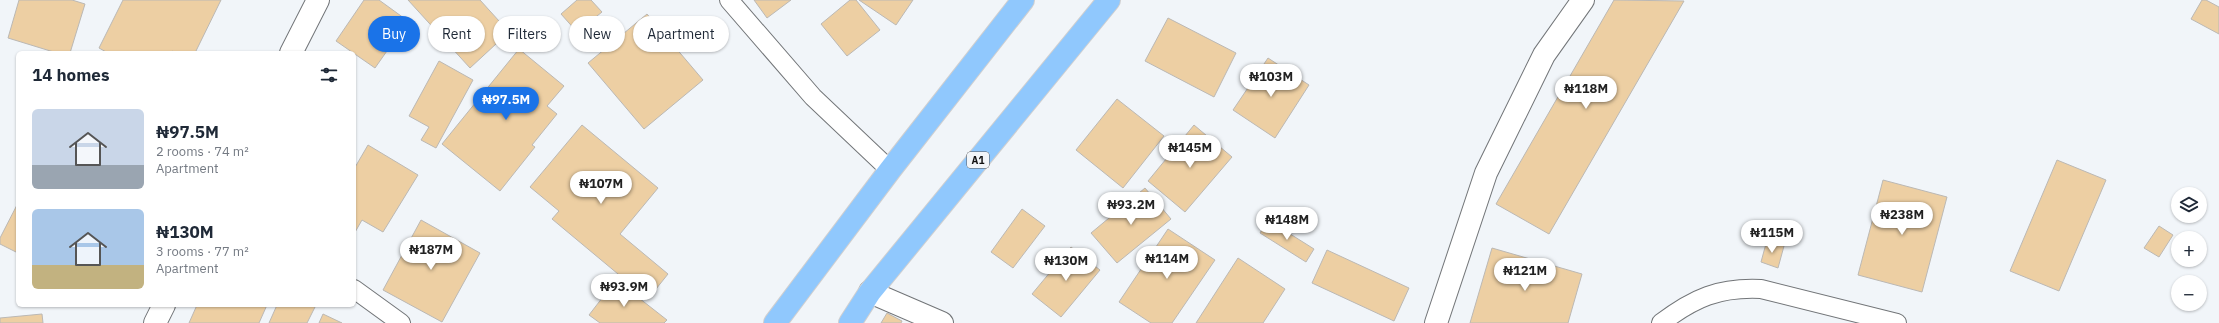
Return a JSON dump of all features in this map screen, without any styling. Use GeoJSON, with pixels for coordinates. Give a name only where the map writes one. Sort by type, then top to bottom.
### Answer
{"type":"FeatureCollection","features":[{"type":"Feature","properties":{"kind":"highway"},"geometry":{"type":"LineString","coordinates":[[775,323],[890,170],[1023,0]]}},
{"type":"Feature","properties":{"kind":"highway","name":"A1"},"geometry":{"type":"LineString","coordinates":[[850,323],[870,292],[1109,0]]}},
{"type":"Feature","properties":{"kind":"street"},"geometry":{"type":"LineString","coordinates":[[292,51],[318,0]]}},
{"type":"Feature","properties":{"kind":"street"},"geometry":{"type":"LineString","coordinates":[[1436,323],[1486,173],[1544,55],[1583,0]]}},
{"type":"Feature","properties":{"kind":"street"},"geometry":{"type":"LineString","coordinates":[[870,292],[942,323]]}},
{"type":"Feature","properties":{"kind":"street"},"geometry":{"type":"LineString","coordinates":[[155,323],[163,307]]}},
{"type":"Feature","properties":{"kind":"lane"},"geometry":{"type":"LineString","coordinates":[[729,0],[813,97],[890,170]]}},
{"type":"Feature","properties":{"kind":"lane"},"geometry":{"type":"LineString","coordinates":[[1661,323],[1690,304],[1721,291],[1740,288],[1760,289],[1896,323]]}},
{"type":"Feature","properties":{"kind":"lane"},"geometry":{"type":"LineString","coordinates":[[356,290],[401,323]]}},
{"type":"Feature","properties":{"kind":"building"},"geometry":{"type":"Polygon","coordinates":[[[19,0],[72,0],[85,4],[71,51],[50,51],[8,38],[19,0]]]}},
{"type":"Feature","properties":{"kind":"building"},"geometry":{"type":"Polygon","coordinates":[[[123,0],[221,0],[196,51],[104,51],[99,48],[123,0]]]}},
{"type":"Feature","properties":{"kind":"building"},"geometry":{"type":"Polygon","coordinates":[[[364,0],[379,0],[401,16],[368,16],[368,52],[386,52],[375,68],[356,55],[356,51],[350,51],[336,41],[364,0]]]}},
{"type":"Feature","properties":{"kind":"building"},"geometry":{"type":"Polygon","coordinates":[[[408,0],[480,0],[494,16],[493,16],[493,47],[470,68],[455,52],[485,52],[485,16],[428,16],[428,22],[408,0]]]}},
{"type":"Feature","properties":{"kind":"building"},"geometry":{"type":"Polygon","coordinates":[[[577,0],[591,0],[602,12],[597,16],[569,16],[569,23],[561,14],[577,0]]]}},
{"type":"Feature","properties":{"kind":"building"},"geometry":{"type":"Polygon","coordinates":[[[754,0],[791,0],[767,18],[754,0]]]}},
{"type":"Feature","properties":{"kind":"building"},"geometry":{"type":"Polygon","coordinates":[[[850,0],[856,0],[880,30],[847,56],[821,24],[850,0]]]}},
{"type":"Feature","properties":{"kind":"building"},"geometry":{"type":"Polygon","coordinates":[[[859,0],[913,0],[896,25],[859,0]]]}},
{"type":"Feature","properties":{"kind":"building"},"geometry":{"type":"Polygon","coordinates":[[[1614,0],[1684,1],[1549,234],[1496,204],[1614,0]]]}},
{"type":"Feature","properties":{"kind":"building"},"geometry":{"type":"Polygon","coordinates":[[[2202,0],[2206,0],[2219,7],[2219,34],[2191,19],[2202,0]]]}},
{"type":"Feature","properties":{"kind":"building"},"geometry":{"type":"Polygon","coordinates":[[[1168,18],[1236,53],[1214,97],[1145,61],[1168,18]]]}},
{"type":"Feature","properties":{"kind":"building"},"geometry":{"type":"Polygon","coordinates":[[[633,26],[633,52],[679,52],[703,80],[644,129],[588,63],[601,52],[625,52],[625,32],[633,26]]]}},
{"type":"Feature","properties":{"kind":"building"},"geometry":{"type":"Polygon","coordinates":[[[517,52],[523,52],[564,86],[547,106],[557,114],[532,145],[535,147],[500,191],[442,144],[517,52]]]}},
{"type":"Feature","properties":{"kind":"building"},"geometry":{"type":"Polygon","coordinates":[[[1268,58],[1309,85],[1275,138],[1233,110],[1268,58]]]}},
{"type":"Feature","properties":{"kind":"building"},"geometry":{"type":"Polygon","coordinates":[[[439,61],[473,80],[436,148],[421,140],[429,127],[409,116],[439,61]]]}},
{"type":"Feature","properties":{"kind":"building"},"geometry":{"type":"Polygon","coordinates":[[[1117,99],[1164,136],[1123,188],[1076,150],[1117,99]]]}},
{"type":"Feature","properties":{"kind":"building"},"geometry":{"type":"Polygon","coordinates":[[[582,125],[658,188],[620,234],[668,274],[648,299],[552,219],[559,211],[530,187],[582,125]]]}},
{"type":"Feature","properties":{"kind":"building"},"geometry":{"type":"Polygon","coordinates":[[[1194,125],[1232,157],[1185,212],[1148,181],[1194,125]]]}},
{"type":"Feature","properties":{"kind":"building"},"geometry":{"type":"Polygon","coordinates":[[[368,145],[418,175],[383,232],[362,220],[356,230],[356,166],[368,145]]]}},
{"type":"Feature","properties":{"kind":"building"},"geometry":{"type":"Polygon","coordinates":[[[2057,160],[2106,180],[2059,291],[2010,271],[2057,160]]]}},
{"type":"Feature","properties":{"kind":"building"},"geometry":{"type":"Polygon","coordinates":[[[1883,180],[1947,197],[1922,292],[1858,275],[1883,180]]]}},
{"type":"Feature","properties":{"kind":"building"},"geometry":{"type":"Polygon","coordinates":[[[1145,188],[1171,219],[1117,263],[1091,233],[1145,188]]]}},
{"type":"Feature","properties":{"kind":"building"},"geometry":{"type":"Polygon","coordinates":[[[16,207],[16,252],[0,244],[0,238],[16,207]]]}},
{"type":"Feature","properties":{"kind":"building"},"geometry":{"type":"Polygon","coordinates":[[[1022,209],[1045,226],[1013,268],[991,252],[1022,209]]]}},
{"type":"Feature","properties":{"kind":"building"},"geometry":{"type":"Polygon","coordinates":[[[421,220],[480,253],[442,322],[383,290],[421,220]]]}},
{"type":"Feature","properties":{"kind":"building"},"geometry":{"type":"Polygon","coordinates":[[[1268,220],[1314,249],[1306,262],[1260,233],[1268,220]]]}},
{"type":"Feature","properties":{"kind":"building"},"geometry":{"type":"Polygon","coordinates":[[[2159,226],[2171,234],[2171,238],[2159,257],[2144,248],[2159,226]]]}},
{"type":"Feature","properties":{"kind":"building"},"geometry":{"type":"Polygon","coordinates":[[[1168,229],[1215,260],[1172,323],[1151,323],[1119,302],[1168,229]]]}},
{"type":"Feature","properties":{"kind":"building"},"geometry":{"type":"Polygon","coordinates":[[[1767,240],[1784,246],[1778,268],[1761,262],[1767,240]]]}},
{"type":"Feature","properties":{"kind":"building"},"geometry":{"type":"Polygon","coordinates":[[[1071,247],[1100,270],[1061,317],[1032,294],[1071,247]]]}},
{"type":"Feature","properties":{"kind":"building"},"geometry":{"type":"Polygon","coordinates":[[[1492,248],[1582,274],[1568,323],[1470,323],[1492,248]]]}},
{"type":"Feature","properties":{"kind":"building"},"geometry":{"type":"Polygon","coordinates":[[[1327,250],[1409,288],[1394,321],[1312,283],[1327,250]]]}},
{"type":"Feature","properties":{"kind":"building"},"geometry":{"type":"Polygon","coordinates":[[[1238,258],[1285,289],[1263,323],[1196,323],[1238,258]]]}},
{"type":"Feature","properties":{"kind":"building"},"geometry":{"type":"Polygon","coordinates":[[[616,280],[667,320],[664,323],[600,323],[589,315],[616,280]]]}},
{"type":"Feature","properties":{"kind":"building"},"geometry":{"type":"Polygon","coordinates":[[[196,307],[266,307],[259,323],[189,323],[196,307]]]}},
{"type":"Feature","properties":{"kind":"building"},"geometry":{"type":"Polygon","coordinates":[[[276,307],[315,307],[307,323],[269,323],[276,307]]]}},
{"type":"Feature","properties":{"kind":"building"},"geometry":{"type":"Polygon","coordinates":[[[887,313],[902,321],[901,323],[881,323],[887,313]]]}},
{"type":"Feature","properties":{"kind":"building"},"geometry":{"type":"Polygon","coordinates":[[[42,314],[43,323],[0,323],[0,318],[42,314]]]}},
{"type":"Feature","properties":{"kind":"building"},"geometry":{"type":"Polygon","coordinates":[[[323,314],[342,323],[319,323],[323,314]]]}}]}
